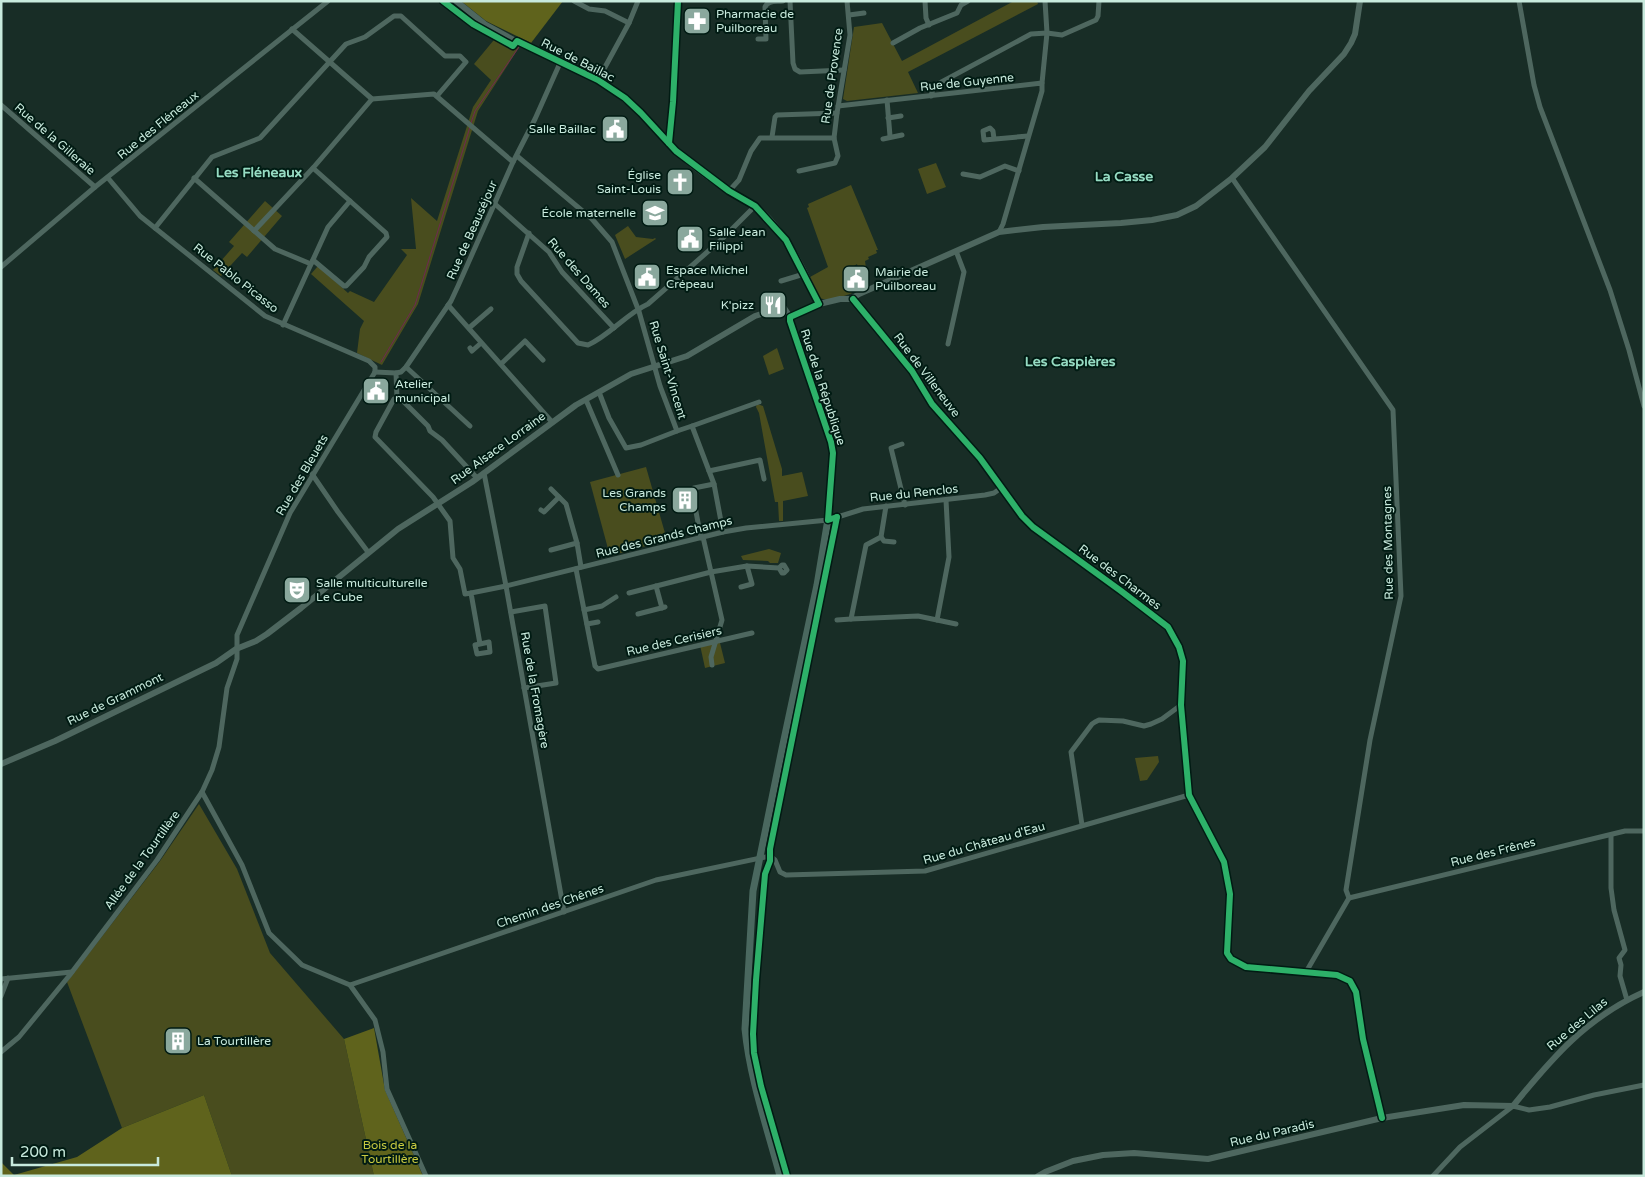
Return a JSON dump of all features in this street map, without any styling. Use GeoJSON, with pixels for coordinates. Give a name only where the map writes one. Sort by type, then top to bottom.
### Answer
{"type":"FeatureCollection","features":[{"type":"Feature","properties":{"kind":"main road"},"geometry":{"type":"LineString","coordinates":[[678,1],[669,143],[676,151],[729,191],[755,206],[786,240],[818,304]]}},
{"type":"Feature","properties":{"kind":"main road","name":"Rue de la République"},"geometry":{"type":"LineString","coordinates":[[780,1176],[753,1078],[745,1029],[753,891],[817,585],[828,520],[833,453],[832,442],[790,317],[818,304]]}},
{"type":"Feature","properties":{"kind":"street","name":"Rue des Fléneaux"},"geometry":{"type":"LineString","coordinates":[[1,267],[95,187],[328,1]]}},
{"type":"Feature","properties":{"kind":"street","name":"Rue de Baillac"},"geometry":{"type":"LineString","coordinates":[[456,1],[486,25],[598,80],[625,98],[669,143]]}},
{"type":"Feature","properties":{"kind":"street"},"geometry":{"type":"LineString","coordinates":[[574,1],[589,9],[605,11],[629,22]]}},
{"type":"Feature","properties":{"kind":"street"},"geometry":{"type":"LineString","coordinates":[[598,80],[638,1]]}},
{"type":"Feature","properties":{"kind":"street"},"geometry":{"type":"LineString","coordinates":[[758,39],[766,39],[766,4],[783,1]]}},
{"type":"Feature","properties":{"kind":"street"},"geometry":{"type":"LineString","coordinates":[[790,1],[793,64],[795,70],[800,72],[844,70]]}},
{"type":"Feature","properties":{"kind":"street","name":"Rue de Provence"},"geometry":{"type":"LineString","coordinates":[[772,137],[800,139],[834,138],[850,35],[847,1]]}},
{"type":"Feature","properties":{"kind":"street"},"geometry":{"type":"LineString","coordinates":[[924,1],[926,18],[929,25]]}},
{"type":"Feature","properties":{"kind":"street"},"geometry":{"type":"LineString","coordinates":[[893,43],[957,13],[961,5],[968,1]]}},
{"type":"Feature","properties":{"kind":"street"},"geometry":{"type":"LineString","coordinates":[[1001,232],[1042,91],[1047,33],[1045,1]]}},
{"type":"Feature","properties":{"kind":"street"},"geometry":{"type":"LineString","coordinates":[[932,96],[934,86],[1031,34],[1047,33],[1062,35],[1096,20],[1099,1]]}},
{"type":"Feature","properties":{"kind":"street"},"geometry":{"type":"LineString","coordinates":[[818,304],[853,298],[1001,232],[1164,218],[1196,206],[1232,178],[1265,147],[1309,91],[1344,54],[1354,34],[1360,1]]}},
{"type":"Feature","properties":{"kind":"street"},"geometry":{"type":"LineString","coordinates":[[1519,1],[1534,85],[1540,107],[1610,290],[1644,406]]}},
{"type":"Feature","properties":{"kind":"street"},"geometry":{"type":"LineString","coordinates":[[849,14],[864,13]]}},
{"type":"Feature","properties":{"kind":"street"},"geometry":{"type":"LineString","coordinates":[[155,228],[212,157],[260,138],[346,44],[366,37],[390,18],[398,15],[401,16],[445,56],[460,56],[466,62],[437,96]]}},
{"type":"Feature","properties":{"kind":"street"},"geometry":{"type":"LineString","coordinates":[[292,29],[372,99]]}},
{"type":"Feature","properties":{"kind":"street","name":"Rue de Beauséjour"},"geometry":{"type":"LineString","coordinates":[[396,373],[401,372],[406,367],[448,305],[464,275],[513,162],[560,63]]}},
{"type":"Feature","properties":{"kind":"street","name":"Rue de Guyenne"},"geometry":{"type":"LineString","coordinates":[[838,106],[1042,83]]}},
{"type":"Feature","properties":{"kind":"street"},"geometry":{"type":"LineString","coordinates":[[254,231],[313,168],[372,99],[432,93],[513,162]]}},
{"type":"Feature","properties":{"kind":"street"},"geometry":{"type":"LineString","coordinates":[[887,100],[890,136]]}},
{"type":"Feature","properties":{"kind":"street","name":"Rue de la Gilleraie"},"geometry":{"type":"LineString","coordinates":[[1,105],[95,187]]}},
{"type":"Feature","properties":{"kind":"street"},"geometry":{"type":"LineString","coordinates":[[729,191],[739,180],[755,144],[760,138],[772,137],[777,114],[837,113]]}},
{"type":"Feature","properties":{"kind":"street"},"geometry":{"type":"LineString","coordinates":[[888,118],[901,116]]}},
{"type":"Feature","properties":{"kind":"street"},"geometry":{"type":"LineString","coordinates":[[657,129],[665,128],[670,124]]}},
{"type":"Feature","properties":{"kind":"street"},"geometry":{"type":"LineString","coordinates":[[883,139],[902,135]]}},
{"type":"Feature","properties":{"kind":"street"},"geometry":{"type":"LineString","coordinates":[[994,139],[1028,136]]}},
{"type":"Feature","properties":{"kind":"street"},"geometry":{"type":"LineString","coordinates":[[799,171],[832,165],[838,156],[834,138]]}},
{"type":"Feature","properties":{"kind":"street","name":"Rue Saint-Vincent"},"geometry":{"type":"LineString","coordinates":[[517,156],[592,219],[610,239],[638,308],[660,386],[677,431],[692,426],[714,484],[723,532]]}},
{"type":"Feature","properties":{"kind":"street"},"geometry":{"type":"LineString","coordinates":[[963,174],[980,177],[1005,166],[1019,171]]}},
{"type":"Feature","properties":{"kind":"street"},"geometry":{"type":"LineString","coordinates":[[194,178],[275,249],[312,262],[346,286],[386,237],[386,233],[313,168]]}},
{"type":"Feature","properties":{"kind":"street","name":"Rue Pablo Picasso"},"geometry":{"type":"LineString","coordinates":[[108,178],[133,209],[265,316],[369,360],[373,364],[375,372]]}},
{"type":"Feature","properties":{"kind":"street","name":"Rue des Montagnes"},"geometry":{"type":"LineString","coordinates":[[1232,178],[1393,410],[1401,596],[1370,740],[1346,890],[1349,898]]}},
{"type":"Feature","properties":{"kind":"street"},"geometry":{"type":"LineString","coordinates":[[283,325],[328,226],[350,201]]}},
{"type":"Feature","properties":{"kind":"street","name":"Rue des Dames"},"geometry":{"type":"LineString","coordinates":[[495,204],[549,252],[562,272],[614,328]]}},
{"type":"Feature","properties":{"kind":"street"},"geometry":{"type":"LineString","coordinates":[[529,233],[517,267],[520,281],[578,343],[588,345],[614,328],[638,308],[648,304],[755,206]]}},
{"type":"Feature","properties":{"kind":"street"},"geometry":{"type":"LineString","coordinates":[[948,344],[964,272],[956,251]]}},
{"type":"Feature","properties":{"kind":"street"},"geometry":{"type":"LineString","coordinates":[[781,281],[804,274]]}},
{"type":"Feature","properties":{"kind":"street","name":"Rue de Villeneuve"},"geometry":{"type":"LineString","coordinates":[[853,298],[912,371],[932,404],[980,458],[1001,488]]}},
{"type":"Feature","properties":{"kind":"street"},"geometry":{"type":"LineString","coordinates":[[448,305],[552,422]]}},
{"type":"Feature","properties":{"kind":"street"},"geometry":{"type":"LineString","coordinates":[[469,328],[491,308]]}},
{"type":"Feature","properties":{"kind":"street","name":"Rue Alsace Lorraine"},"geometry":{"type":"LineString","coordinates":[[236,649],[256,642],[406,523],[477,478],[552,422],[598,392],[631,374],[687,356],[755,316],[776,308],[784,308],[790,317]]}},
{"type":"Feature","properties":{"kind":"street"},"geometry":{"type":"LineString","coordinates":[[501,364],[526,341],[543,360]]}},
{"type":"Feature","properties":{"kind":"street"},"geometry":{"type":"LineString","coordinates":[[470,348],[472,350],[481,343]]}},
{"type":"Feature","properties":{"kind":"street"},"geometry":{"type":"LineString","coordinates":[[406,367],[470,426]]}},
{"type":"Feature","properties":{"kind":"street"},"geometry":{"type":"LineString","coordinates":[[375,372],[396,373],[397,398]]}},
{"type":"Feature","properties":{"kind":"street","name":"Rue des Bleuets"},"geometry":{"type":"LineString","coordinates":[[236,649],[237,634],[286,521],[312,474],[375,372]]}},
{"type":"Feature","properties":{"kind":"street"},"geometry":{"type":"LineString","coordinates":[[598,392],[609,418],[626,448],[641,445],[677,431]]}},
{"type":"Feature","properties":{"kind":"street"},"geometry":{"type":"LineString","coordinates":[[397,398],[402,400],[477,478]]}},
{"type":"Feature","properties":{"kind":"street"},"geometry":{"type":"LineString","coordinates":[[397,398],[394,399],[385,413],[385,417],[375,437],[437,503],[450,521],[453,558],[460,569],[465,594],[472,593],[480,644]]}},
{"type":"Feature","properties":{"kind":"street"},"geometry":{"type":"LineString","coordinates":[[586,400],[618,475]]}},
{"type":"Feature","properties":{"kind":"street"},"geometry":{"type":"LineString","coordinates":[[692,426],[758,402]]}},
{"type":"Feature","properties":{"kind":"street"},"geometry":{"type":"LineString","coordinates":[[902,444],[891,448],[905,505]]}},
{"type":"Feature","properties":{"kind":"street"},"geometry":{"type":"LineString","coordinates":[[709,471],[760,460],[764,479]]}},
{"type":"Feature","properties":{"kind":"street","name":"Rue de la Fromagère"},"geometry":{"type":"LineString","coordinates":[[484,473],[511,612],[564,912]]}},
{"type":"Feature","properties":{"kind":"street"},"geometry":{"type":"LineString","coordinates":[[312,474],[368,552]]}},
{"type":"Feature","properties":{"kind":"street"},"geometry":{"type":"LineString","coordinates":[[712,665],[711,659],[715,640],[722,620],[692,491],[694,488],[714,484]]}},
{"type":"Feature","properties":{"kind":"street","name":"Rue du Renclos"},"geometry":{"type":"LineString","coordinates":[[828,520],[863,509],[994,493],[1001,488]]}},
{"type":"Feature","properties":{"kind":"street","name":"Rue des Charmes"},"geometry":{"type":"LineString","coordinates":[[1001,488],[1022,516],[1033,527],[1121,590],[1168,628],[1179,647],[1183,661],[1181,705],[1189,795]]}},
{"type":"Feature","properties":{"kind":"street"},"geometry":{"type":"LineString","coordinates":[[551,489],[566,504],[577,543],[578,568],[587,624],[598,622]]}},
{"type":"Feature","properties":{"kind":"street"},"geometry":{"type":"LineString","coordinates":[[541,510],[544,512],[559,497]]}},
{"type":"Feature","properties":{"kind":"street"},"geometry":{"type":"LineString","coordinates":[[937,620],[949,557],[946,500]]}},
{"type":"Feature","properties":{"kind":"street"},"geometry":{"type":"LineString","coordinates":[[881,537],[886,506]]}},
{"type":"Feature","properties":{"kind":"street","name":"Rue des Grands Champs"},"geometry":{"type":"LineString","coordinates":[[472,593],[723,532],[828,520]]}},
{"type":"Feature","properties":{"kind":"street"},"geometry":{"type":"LineString","coordinates":[[851,619],[866,545],[881,537]]}},
{"type":"Feature","properties":{"kind":"street"},"geometry":{"type":"LineString","coordinates":[[881,537],[884,541],[894,542]]}},
{"type":"Feature","properties":{"kind":"street"},"geometry":{"type":"LineString","coordinates":[[552,550],[577,543]]}},
{"type":"Feature","properties":{"kind":"street"},"geometry":{"type":"LineString","coordinates":[[741,587],[752,584],[748,566]]}},
{"type":"Feature","properties":{"kind":"street"},"geometry":{"type":"LineString","coordinates":[[629,593],[712,572],[748,566],[779,568]]}},
{"type":"Feature","properties":{"kind":"street"},"geometry":{"type":"LineString","coordinates":[[638,614],[664,607],[656,586]]}},
{"type":"Feature","properties":{"kind":"street"},"geometry":{"type":"LineString","coordinates":[[584,610],[602,606],[616,597]]}},
{"type":"Feature","properties":{"kind":"street"},"geometry":{"type":"LineString","coordinates":[[511,612],[546,606],[556,683],[524,688]]}},
{"type":"Feature","properties":{"kind":"street"},"geometry":{"type":"LineString","coordinates":[[837,620],[918,616],[956,624]]}},
{"type":"Feature","properties":{"kind":"street","name":"Rue des Cerisiers"},"geometry":{"type":"LineString","coordinates":[[587,624],[595,666],[600,669],[715,640],[725,640],[752,633]]}},
{"type":"Feature","properties":{"kind":"street","name":"Rue de Grammont"},"geometry":{"type":"LineString","coordinates":[[1,764],[50,744],[216,663],[236,649]]}},
{"type":"Feature","properties":{"kind":"street","name":"Allée de la Tourtillère"},"geometry":{"type":"LineString","coordinates":[[1,1052],[19,1037],[72,972],[157,860],[202,792],[212,770],[219,747],[227,688],[237,659],[236,649]]}},
{"type":"Feature","properties":{"kind":"street"},"geometry":{"type":"LineString","coordinates":[[1082,825],[1071,752],[1092,724],[1099,720],[1123,721],[1144,726],[1162,719],[1181,705]]}},
{"type":"Feature","properties":{"kind":"street"},"geometry":{"type":"LineString","coordinates":[[202,792],[242,865],[270,933],[302,965],[350,986],[375,1020],[383,1052],[388,1089],[426,1176]]}},
{"type":"Feature","properties":{"kind":"street"},"geometry":{"type":"LineString","coordinates":[[1189,795],[1224,862],[1230,894],[1227,953],[1231,959],[1246,967],[1344,977],[1350,981],[1356,992],[1363,1039],[1382,1118]]}},
{"type":"Feature","properties":{"kind":"street","name":"Rue du Château d'Eau"},"geometry":{"type":"LineString","coordinates":[[760,857],[770,856],[775,860],[780,872],[786,875],[925,871],[1189,795]]}},
{"type":"Feature","properties":{"kind":"street","name":"Rue des Frênes"},"geometry":{"type":"LineString","coordinates":[[1349,898],[1611,835],[1644,831]]}},
{"type":"Feature","properties":{"kind":"street"},"geometry":{"type":"LineString","coordinates":[[1611,835],[1611,888],[1614,910],[1625,950],[1619,958],[1621,965],[1620,976],[1626,1000]]}},
{"type":"Feature","properties":{"kind":"street","name":"Chemin des Chênes"},"geometry":{"type":"LineString","coordinates":[[350,986],[656,880],[760,857]]}},
{"type":"Feature","properties":{"kind":"street"},"geometry":{"type":"LineString","coordinates":[[1306,972],[1349,898]]}},
{"type":"Feature","properties":{"kind":"street"},"geometry":{"type":"LineString","coordinates":[[1,979],[72,972]]}},
{"type":"Feature","properties":{"kind":"street"},"geometry":{"type":"LineString","coordinates":[[1,996],[8,978]]}},
{"type":"Feature","properties":{"kind":"street","name":"Rue des Lilas"},"geometry":{"type":"LineString","coordinates":[[1513,1106],[1564,1046],[1611,1008],[1644,992]]}},
{"type":"Feature","properties":{"kind":"street"},"geometry":{"type":"LineString","coordinates":[[1433,1176],[1460,1147],[1513,1106],[1529,1110],[1550,1107],[1594,1095],[1644,1085]]}},
{"type":"Feature","properties":{"kind":"street","name":"Rue du Paradis"},"geometry":{"type":"LineString","coordinates":[[1038,1176],[1073,1161],[1103,1155],[1148,1154],[1208,1159],[1382,1118],[1464,1105],[1513,1106]]}},
{"type":"Feature","properties":{"kind":"green space"},"geometry":{"type":"Polygon","coordinates":[[[461,1],[563,1],[531,43],[486,21],[461,1]]]}},
{"type":"Feature","properties":{"kind":"green space"},"geometry":{"type":"Polygon","coordinates":[[[1014,1],[1037,1],[1038,4],[908,72],[918,93],[847,101],[843,99],[854,27],[882,23],[902,61],[1014,1]]]}},
{"type":"Feature","properties":{"kind":"green space"},"geometry":{"type":"Polygon","coordinates":[[[498,35],[520,46],[478,111],[418,304],[382,365],[357,353],[360,329],[364,321],[311,274],[318,266],[348,293],[350,291],[374,302],[407,255],[401,249],[416,249],[411,198],[437,221],[473,107],[491,80],[474,64],[498,35]]]}},
{"type":"Feature","properties":{"kind":"green space"},"geometry":{"type":"Polygon","coordinates":[[[936,163],[946,187],[927,194],[918,169],[936,163]]]}},
{"type":"Feature","properties":{"kind":"green space"},"geometry":{"type":"Polygon","coordinates":[[[851,185],[878,250],[876,250],[877,253],[868,257],[869,259],[865,261],[867,274],[860,276],[857,264],[848,270],[853,287],[850,288],[852,293],[836,298],[820,298],[810,277],[828,267],[807,208],[809,207],[808,204],[851,185]]]}},
{"type":"Feature","properties":{"kind":"green space"},"geometry":{"type":"Polygon","coordinates":[[[265,201],[282,216],[247,257],[242,253],[221,276],[213,270],[234,246],[229,242],[265,201]]]}},
{"type":"Feature","properties":{"kind":"green space"},"geometry":{"type":"Polygon","coordinates":[[[628,226],[636,237],[656,239],[625,259],[615,235],[628,226]]]}},
{"type":"Feature","properties":{"kind":"green space"},"geometry":{"type":"Polygon","coordinates":[[[777,348],[784,369],[769,375],[763,356],[777,348]]]}},
{"type":"Feature","properties":{"kind":"green space"},"geometry":{"type":"Polygon","coordinates":[[[757,404],[763,406],[782,469],[782,476],[802,472],[808,496],[783,501],[783,521],[779,521],[778,502],[775,502],[759,413],[756,407],[757,404]]]}},
{"type":"Feature","properties":{"kind":"green space"},"geometry":{"type":"Polygon","coordinates":[[[646,467],[667,540],[610,556],[590,482],[646,467]]]}},
{"type":"Feature","properties":{"kind":"green space"},"geometry":{"type":"Polygon","coordinates":[[[769,549],[781,553],[778,563],[743,560],[741,556],[769,549]]]}},
{"type":"Feature","properties":{"kind":"green space"},"geometry":{"type":"Polygon","coordinates":[[[720,643],[725,663],[705,668],[700,645],[720,643]]]}},
{"type":"Feature","properties":{"kind":"green space"},"geometry":{"type":"Polygon","coordinates":[[[1158,756],[1159,762],[1147,780],[1140,781],[1135,758],[1158,756]]]}},
{"type":"Feature","properties":{"kind":"green space"},"geometry":{"type":"Polygon","coordinates":[[[199,804],[237,869],[270,953],[344,1039],[374,1176],[232,1176],[204,1095],[122,1128],[67,982],[160,861],[199,804]]]}},
{"type":"Feature","properties":{"kind":"green space","name":"Bois de la Tourtillère"},"geometry":{"type":"Polygon","coordinates":[[[374,1028],[385,1090],[423,1176],[374,1176],[344,1039],[374,1028]]]}},
{"type":"Feature","properties":{"kind":"green space"},"geometry":{"type":"Polygon","coordinates":[[[204,1095],[232,1176],[1,1176],[1,1162],[14,1175],[77,1157],[122,1128],[204,1095]]]}},
{"type":"Feature","properties":{"kind":"waterway"},"geometry":{"type":"LineString","coordinates":[[471,123],[475,111],[519,47]]}},
{"type":"Feature","properties":{"kind":"waterway"},"geometry":{"type":"LineString","coordinates":[[381,362],[415,305],[470,127]]}},
{"type":"Feature","properties":{"kind":"cycle path"},"geometry":{"type":"LineString","coordinates":[[443,1],[473,24],[513,46],[517,41],[598,80],[625,98],[676,151],[729,191],[755,206],[786,240],[819,304],[790,317],[790,321],[831,442],[833,453],[828,520],[837,517]]}},
{"type":"Feature","properties":{"kind":"cycle path"},"geometry":{"type":"LineString","coordinates":[[669,143],[678,1]]}},
{"type":"Feature","properties":{"kind":"cycle path"},"geometry":{"type":"LineString","coordinates":[[853,299],[912,371],[932,404],[980,458],[1022,516],[1033,527],[1168,627],[1179,647],[1183,661],[1181,705],[1189,795],[1224,862],[1230,894],[1227,953],[1231,959],[1246,967],[1337,975],[1350,981],[1356,992],[1363,1039],[1382,1118]]}},
{"type":"Feature","properties":{"kind":"cycle path"},"geometry":{"type":"LineString","coordinates":[[787,1176],[761,1086],[754,1053],[753,1034],[756,980],[765,874],[770,861],[770,849],[837,517]]}},
{"type":"Feature","properties":{"kind":"place","name":"Pharmacie de Puilboreau"},"geometry":{"type":"Point","coordinates":[697,21]}},
{"type":"Feature","properties":{"kind":"place","name":"Salle Baillac"},"geometry":{"type":"Point","coordinates":[615,129]}},
{"type":"Feature","properties":{"kind":"place","name":"Église Saint-Louis"},"geometry":{"type":"Point","coordinates":[680,182]}},
{"type":"Feature","properties":{"kind":"place","name":"École maternelle"},"geometry":{"type":"Point","coordinates":[655,213]}},
{"type":"Feature","properties":{"kind":"place","name":"Salle Jean Filippi"},"geometry":{"type":"Point","coordinates":[690,239]}},
{"type":"Feature","properties":{"kind":"place","name":"Espace Michel Crépeau"},"geometry":{"type":"Point","coordinates":[647,277]}},
{"type":"Feature","properties":{"kind":"place","name":"Mairie de Puilboreau"},"geometry":{"type":"Point","coordinates":[856,279]}},
{"type":"Feature","properties":{"kind":"place","name":"K'pizz"},"geometry":{"type":"Point","coordinates":[773,305]}},
{"type":"Feature","properties":{"kind":"place","name":"Atelier municipal"},"geometry":{"type":"Point","coordinates":[376,391]}},
{"type":"Feature","properties":{"kind":"place","name":"Les Grands Champs"},"geometry":{"type":"Point","coordinates":[685,500]}},
{"type":"Feature","properties":{"kind":"place","name":"Salle multiculturelle Le Cube"},"geometry":{"type":"Point","coordinates":[297,590]}},
{"type":"Feature","properties":{"kind":"place","name":"La Tourtillère"},"geometry":{"type":"Point","coordinates":[178,1041]}},
{"type":"Feature","properties":{"kind":"district","name":"Les Fléneaux"},"geometry":{"type":"Point","coordinates":[259,172]}},
{"type":"Feature","properties":{"kind":"district","name":"La Casse"},"geometry":{"type":"Point","coordinates":[1124,176]}},
{"type":"Feature","properties":{"kind":"district","name":"Les Caspières"},"geometry":{"type":"Point","coordinates":[1070,361]}}]}
